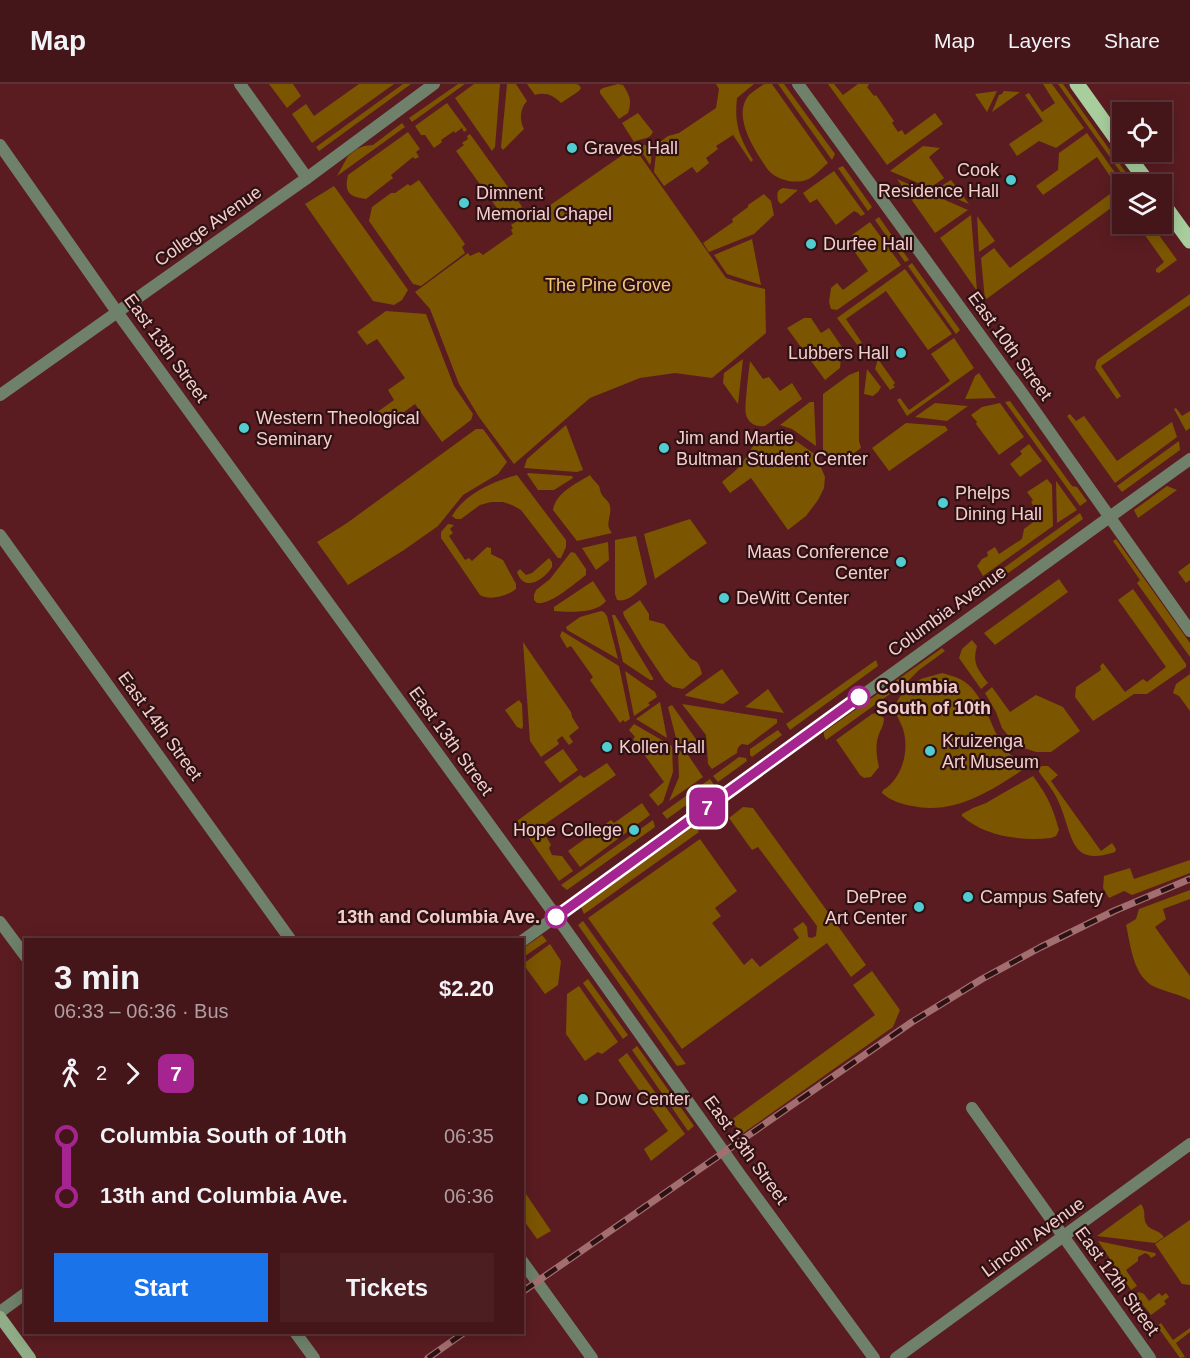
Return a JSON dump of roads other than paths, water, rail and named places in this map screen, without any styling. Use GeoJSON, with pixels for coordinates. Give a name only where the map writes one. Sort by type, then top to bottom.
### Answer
{"type":"FeatureCollection","features":[{"type":"Feature","properties":{"kind":"main road"},"geometry":{"type":"LineString","coordinates":[[1077,84],[1112,133]]}},
{"type":"Feature","properties":{"kind":"main road"},"geometry":{"type":"LineString","coordinates":[[1172,217],[1190,242]]}},
{"type":"Feature","properties":{"kind":"main road"},"geometry":{"type":"LineString","coordinates":[[0,1317],[30,1358]]}},
{"type":"Feature","properties":{"kind":"street"},"geometry":{"type":"LineString","coordinates":[[240,84],[307,178]]}},
{"type":"Feature","properties":{"kind":"street","name":"College Avenue"},"geometry":{"type":"LineString","coordinates":[[0,395],[307,178],[434,84]]}},
{"type":"Feature","properties":{"kind":"street","name":"East 10th Street"},"geometry":{"type":"LineString","coordinates":[[798,84],[1025,397],[1190,631]]}},
{"type":"Feature","properties":{"kind":"street","name":"East 13th Street"},"geometry":{"type":"LineString","coordinates":[[0,145],[117,312],[874,1358]]}},
{"type":"Feature","properties":{"kind":"street","name":"Columbia Avenue"},"geometry":{"type":"LineString","coordinates":[[524,940],[1190,459]]}},
{"type":"Feature","properties":{"kind":"street","name":"East 14th Street"},"geometry":{"type":"LineString","coordinates":[[0,535],[289,938]]}},
{"type":"Feature","properties":{"kind":"street"},"geometry":{"type":"LineString","coordinates":[[0,922],[24,954]]}},
{"type":"Feature","properties":{"kind":"street","name":"East 12th Street"},"geometry":{"type":"LineString","coordinates":[[972,1108],[1150,1358]]}},
{"type":"Feature","properties":{"kind":"street","name":"Lincoln Avenue"},"geometry":{"type":"LineString","coordinates":[[896,1358],[1190,1144]]}},
{"type":"Feature","properties":{"kind":"street"},"geometry":{"type":"LineString","coordinates":[[524,1264],[592,1358]]}},
{"type":"Feature","properties":{"kind":"street"},"geometry":{"type":"LineString","coordinates":[[0,1312],[24,1294]]}},
{"type":"Feature","properties":{"kind":"street"},"geometry":{"type":"LineString","coordinates":[[296,1334],[314,1358]]}},
{"type":"Feature","properties":{"kind":"railway"},"geometry":{"type":"LineString","coordinates":[[524,1291],[912,1022],[982,979],[1041,947],[1114,911],[1190,879]]}},
{"type":"Feature","properties":{"kind":"railway"},"geometry":{"type":"LineString","coordinates":[[428,1358],[462,1334]]}},
{"type":"Feature","properties":{"kind":"place","name":"Graves Hall"},"geometry":{"type":"Point","coordinates":[572,148]}},
{"type":"Feature","properties":{"kind":"place","name":"Cook Residence Hall"},"geometry":{"type":"Point","coordinates":[1011,180]}},
{"type":"Feature","properties":{"kind":"place","name":"Dimnent Memorial Chapel"},"geometry":{"type":"Point","coordinates":[464,203]}},
{"type":"Feature","properties":{"kind":"place","name":"Durfee Hall"},"geometry":{"type":"Point","coordinates":[811,244]}},
{"type":"Feature","properties":{"kind":"place","name":"Lubbers Hall"},"geometry":{"type":"Point","coordinates":[901,353]}},
{"type":"Feature","properties":{"kind":"place","name":"Western Theological Seminary"},"geometry":{"type":"Point","coordinates":[244,428]}},
{"type":"Feature","properties":{"kind":"place","name":"Jim and Martie Bultman Student Center"},"geometry":{"type":"Point","coordinates":[664,448]}},
{"type":"Feature","properties":{"kind":"place","name":"Phelps Dining Hall"},"geometry":{"type":"Point","coordinates":[943,503]}},
{"type":"Feature","properties":{"kind":"place","name":"Maas Conference Center"},"geometry":{"type":"Point","coordinates":[901,562]}},
{"type":"Feature","properties":{"kind":"place","name":"DeWitt Center"},"geometry":{"type":"Point","coordinates":[724,598]}},
{"type":"Feature","properties":{"kind":"place","name":"Columbia South of 10th"},"geometry":{"type":"Point","coordinates":[859,697]}},
{"type":"Feature","properties":{"kind":"place","name":"Kollen Hall"},"geometry":{"type":"Point","coordinates":[607,747]}},
{"type":"Feature","properties":{"kind":"place","name":"Kruizenga Art Museum"},"geometry":{"type":"Point","coordinates":[930,751]}},
{"type":"Feature","properties":{"kind":"place","name":"Hope College"},"geometry":{"type":"Point","coordinates":[634,830]}},
{"type":"Feature","properties":{"kind":"place","name":"Campus Safety"},"geometry":{"type":"Point","coordinates":[968,897]}},
{"type":"Feature","properties":{"kind":"place","name":"DePree Art Center"},"geometry":{"type":"Point","coordinates":[919,907]}},
{"type":"Feature","properties":{"kind":"place","name":"13th and Columbia Ave."},"geometry":{"type":"Point","coordinates":[556,917]}},
{"type":"Feature","properties":{"kind":"place","name":"Dow Center"},"geometry":{"type":"Point","coordinates":[583,1099]}},
{"type":"Feature","properties":{"kind":"park label","name":"The Pine Grove"},"geometry":{"type":"Point","coordinates":[608,285]}}]}
